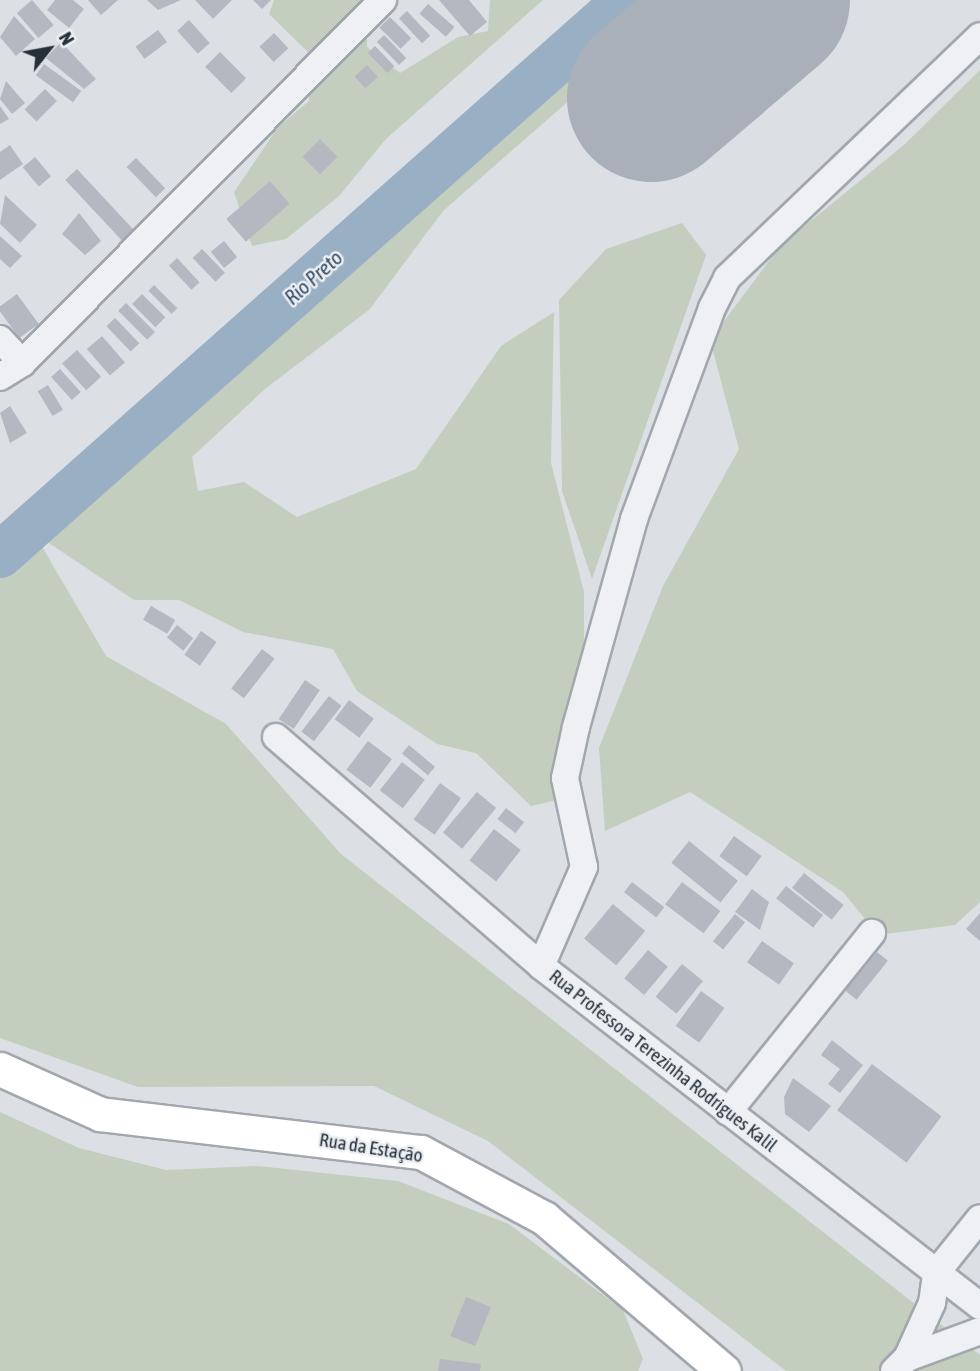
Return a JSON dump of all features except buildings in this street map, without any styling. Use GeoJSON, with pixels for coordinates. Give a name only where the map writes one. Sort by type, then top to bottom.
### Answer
{"type":"FeatureCollection","features":[{"type":"Feature","properties":{"kind":"main road","name":"Rua da Estação"},"geometry":{"type":"LineString","coordinates":[[0,1069],[100,1114],[421,1152],[544,1218],[724,1371]]}},
{"type":"Feature","properties":{"kind":"street"},"geometry":{"type":"LineString","coordinates":[[0,339],[11,369],[383,0]]}},
{"type":"Feature","properties":{"kind":"street"},"geometry":{"type":"LineString","coordinates":[[541,966],[584,867],[565,778],[576,727],[634,519],[717,298],[727,278],[980,36]]}},
{"type":"Feature","properties":{"kind":"street","name":"Rua Professora Terezinha Rodrigues Kalil"},"geometry":{"type":"LineString","coordinates":[[276,737],[354,808],[541,966],[980,1306]]}},
{"type":"Feature","properties":{"kind":"street"},"geometry":{"type":"LineString","coordinates":[[728,1112],[872,933]]}},
{"type":"Feature","properties":{"kind":"street"},"geometry":{"type":"LineString","coordinates":[[900,1365],[932,1303],[936,1273],[980,1218]]}},
{"type":"Feature","properties":{"kind":"street"},"geometry":{"type":"LineString","coordinates":[[900,1365],[980,1331]]}},
{"type":"Feature","properties":{"kind":"green space"},"geometry":{"type":"Polygon","coordinates":[[[274,0],[368,0],[367,47],[400,73],[458,37],[488,31],[490,0],[543,0],[386,139],[339,196],[286,239],[252,246],[234,192],[278,127],[309,101],[310,54],[269,14],[274,0]]]}},
{"type":"Feature","properties":{"kind":"green space"},"geometry":{"type":"Polygon","coordinates":[[[653,0],[684,0],[443,211],[370,309],[265,389],[192,457],[198,491],[244,482],[297,517],[416,469],[501,346],[554,312],[551,463],[584,592],[584,662],[557,800],[531,806],[476,753],[437,744],[357,691],[333,649],[243,632],[179,600],[134,600],[46,541],[653,0]]]}},
{"type":"Feature","properties":{"kind":"green space"},"geometry":{"type":"Polygon","coordinates":[[[980,70],[980,902],[955,925],[878,935],[843,892],[690,792],[605,831],[599,748],[663,586],[739,449],[710,340],[780,246],[905,144],[980,70]]]}},
{"type":"Feature","properties":{"kind":"green space"},"geometry":{"type":"Polygon","coordinates":[[[682,223],[706,255],[592,579],[562,491],[559,300],[606,249],[682,223]]]}},
{"type":"Feature","properties":{"kind":"green space"},"geometry":{"type":"Polygon","coordinates":[[[41,545],[106,656],[226,724],[341,854],[980,1355],[980,1371],[786,1371],[488,1141],[374,1086],[138,1087],[0,1038],[0,573],[41,545]]]}},
{"type":"Feature","properties":{"kind":"green space"},"geometry":{"type":"Polygon","coordinates":[[[0,1112],[79,1148],[166,1170],[258,1166],[398,1181],[509,1224],[623,1310],[643,1359],[638,1371],[0,1371],[0,1112]]]}},
{"type":"Feature","properties":{"kind":"waterway","name":"Rio Preto"},"geometry":{"type":"LineString","coordinates":[[0,555],[626,0]]}},
{"type":"Feature","properties":{"kind":"runway"},"geometry":{"type":"LineString","coordinates":[[651,98],[766,0]]}}]}
